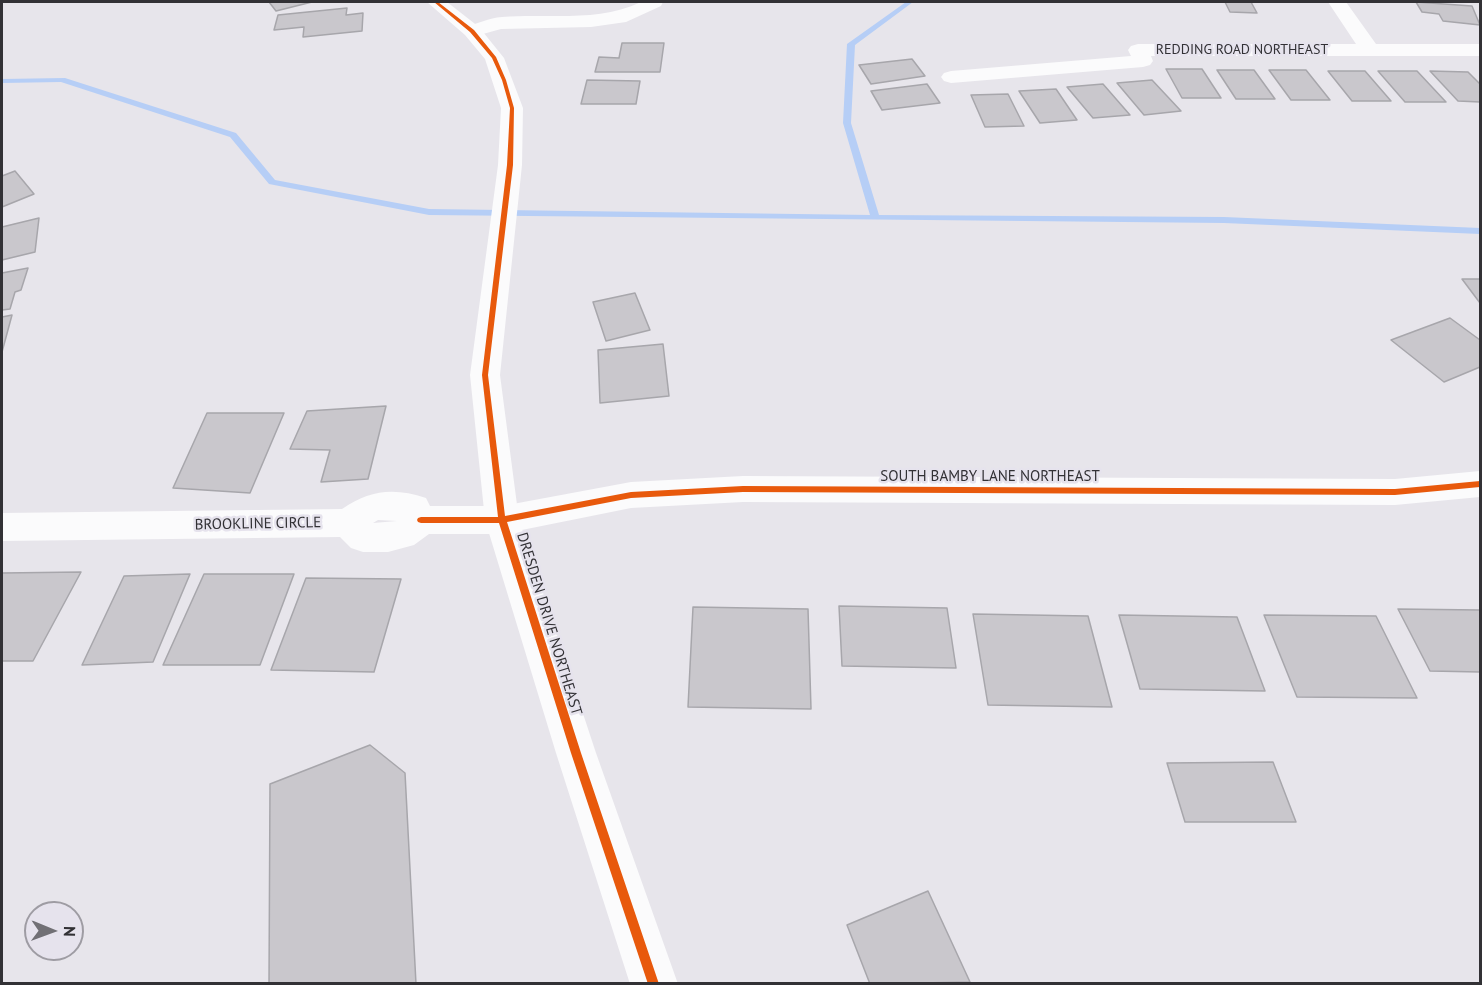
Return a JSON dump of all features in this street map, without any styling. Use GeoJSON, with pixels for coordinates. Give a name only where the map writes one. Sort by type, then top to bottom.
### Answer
{"type":"FeatureCollection","features":[{"type":"Feature","properties":{"kind":"street","name":"DRESDEN DRIVE NORTHEAST"},"geometry":{"type":"LineString","coordinates":[[436,2],[472,31],[494,58],[504,80],[512,108],[510,165],[485,375],[502,520],[576,753],[654,984]]}},
{"type":"Feature","properties":{"kind":"street"},"geometry":{"type":"LineString","coordinates":[[472,31],[500,23],[591,21],[626,16],[654,2]]}},
{"type":"Feature","properties":{"kind":"street"},"geometry":{"type":"LineString","coordinates":[[1337,2],[1371,51]]}},
{"type":"Feature","properties":{"kind":"street","name":"REDDING ROAD NORTHEAST"},"geometry":{"type":"LineString","coordinates":[[951,77],[1143,61],[1138,50],[1480,50]]}},
{"type":"Feature","properties":{"kind":"street","name":"SOUTH BAMBY LANE NORTHEAST"},"geometry":{"type":"LineString","coordinates":[[502,520],[631,495],[743,489],[1384,492],[1480,484]]}},
{"type":"Feature","properties":{"kind":"street","name":"BROOKLINE CIRCLE"},"geometry":{"type":"LineString","coordinates":[[2,528],[348,522],[363,538],[402,536],[410,532],[421,520],[502,520]]}},
{"type":"Feature","properties":{"kind":"building"},"geometry":{"type":"Polygon","coordinates":[[[269,2],[312,2],[276,11],[269,2]]]}},
{"type":"Feature","properties":{"kind":"building"},"geometry":{"type":"Polygon","coordinates":[[[1225,2],[1251,2],[1257,13],[1230,12],[1225,2]]]}},
{"type":"Feature","properties":{"kind":"building"},"geometry":{"type":"Polygon","coordinates":[[[1416,2],[1472,6],[1480,25],[1443,21],[1439,14],[1422,12],[1416,2]]]}},
{"type":"Feature","properties":{"kind":"building"},"geometry":{"type":"Polygon","coordinates":[[[347,8],[346,15],[363,13],[362,31],[303,37],[304,27],[274,30],[278,15],[347,8]]]}},
{"type":"Feature","properties":{"kind":"building"},"geometry":{"type":"Polygon","coordinates":[[[622,43],[664,43],[660,72],[595,72],[599,57],[619,58],[622,43]]]}},
{"type":"Feature","properties":{"kind":"building"},"geometry":{"type":"Polygon","coordinates":[[[912,59],[925,76],[871,84],[859,65],[912,59]]]}},
{"type":"Feature","properties":{"kind":"building"},"geometry":{"type":"Polygon","coordinates":[[[1166,69],[1202,69],[1221,98],[1182,98],[1166,69]]]}},
{"type":"Feature","properties":{"kind":"building"},"geometry":{"type":"Polygon","coordinates":[[[1217,70],[1254,70],[1275,99],[1236,99],[1217,70]]]}},
{"type":"Feature","properties":{"kind":"building"},"geometry":{"type":"Polygon","coordinates":[[[1269,70],[1306,70],[1330,100],[1291,100],[1269,70]]]}},
{"type":"Feature","properties":{"kind":"building"},"geometry":{"type":"Polygon","coordinates":[[[1328,71],[1365,71],[1391,101],[1352,101],[1328,71]]]}},
{"type":"Feature","properties":{"kind":"building"},"geometry":{"type":"Polygon","coordinates":[[[1378,71],[1417,71],[1446,102],[1405,102],[1378,71]]]}},
{"type":"Feature","properties":{"kind":"building"},"geometry":{"type":"Polygon","coordinates":[[[1430,71],[1468,72],[1480,84],[1480,102],[1458,101],[1430,71]]]}},
{"type":"Feature","properties":{"kind":"building"},"geometry":{"type":"Polygon","coordinates":[[[587,80],[640,81],[636,104],[581,104],[587,80]]]}},
{"type":"Feature","properties":{"kind":"building"},"geometry":{"type":"Polygon","coordinates":[[[1152,80],[1181,111],[1144,115],[1117,83],[1152,80]]]}},
{"type":"Feature","properties":{"kind":"building"},"geometry":{"type":"Polygon","coordinates":[[[927,84],[940,103],[882,110],[871,91],[927,84]]]}},
{"type":"Feature","properties":{"kind":"building"},"geometry":{"type":"Polygon","coordinates":[[[1103,84],[1130,115],[1093,118],[1067,87],[1103,84]]]}},
{"type":"Feature","properties":{"kind":"building"},"geometry":{"type":"Polygon","coordinates":[[[1056,89],[1077,120],[1040,123],[1019,91],[1056,89]]]}},
{"type":"Feature","properties":{"kind":"building"},"geometry":{"type":"Polygon","coordinates":[[[1008,94],[1024,126],[985,127],[971,95],[1008,94]]]}},
{"type":"Feature","properties":{"kind":"building"},"geometry":{"type":"Polygon","coordinates":[[[15,171],[34,194],[2,207],[2,176],[15,171]]]}},
{"type":"Feature","properties":{"kind":"building"},"geometry":{"type":"Polygon","coordinates":[[[39,218],[35,252],[2,260],[2,227],[39,218]]]}},
{"type":"Feature","properties":{"kind":"building"},"geometry":{"type":"Polygon","coordinates":[[[28,268],[21,290],[15,292],[10,309],[2,310],[2,273],[28,268]]]}},
{"type":"Feature","properties":{"kind":"building"},"geometry":{"type":"Polygon","coordinates":[[[1462,279],[1480,279],[1480,303],[1462,279]]]}},
{"type":"Feature","properties":{"kind":"building"},"geometry":{"type":"Polygon","coordinates":[[[635,293],[650,330],[606,341],[593,302],[635,293]]]}},
{"type":"Feature","properties":{"kind":"building"},"geometry":{"type":"Polygon","coordinates":[[[12,315],[2,352],[2,317],[12,315]]]}},
{"type":"Feature","properties":{"kind":"building"},"geometry":{"type":"Polygon","coordinates":[[[1450,318],[1480,340],[1480,367],[1444,382],[1391,340],[1450,318]]]}},
{"type":"Feature","properties":{"kind":"building"},"geometry":{"type":"Polygon","coordinates":[[[663,344],[669,396],[600,403],[598,350],[663,344]]]}},
{"type":"Feature","properties":{"kind":"building"},"geometry":{"type":"Polygon","coordinates":[[[386,406],[368,479],[321,482],[330,450],[290,449],[307,411],[386,406]]]}},
{"type":"Feature","properties":{"kind":"building"},"geometry":{"type":"Polygon","coordinates":[[[207,413],[284,413],[250,493],[173,488],[207,413]]]}},
{"type":"Feature","properties":{"kind":"building"},"geometry":{"type":"Polygon","coordinates":[[[81,572],[33,661],[2,661],[2,573],[81,572]]]}},
{"type":"Feature","properties":{"kind":"building"},"geometry":{"type":"Polygon","coordinates":[[[190,574],[153,662],[82,665],[124,576],[190,574]]]}},
{"type":"Feature","properties":{"kind":"building"},"geometry":{"type":"Polygon","coordinates":[[[204,574],[294,574],[260,665],[163,665],[204,574]]]}},
{"type":"Feature","properties":{"kind":"building"},"geometry":{"type":"Polygon","coordinates":[[[306,578],[401,579],[374,672],[271,670],[306,578]]]}},
{"type":"Feature","properties":{"kind":"building"},"geometry":{"type":"Polygon","coordinates":[[[839,606],[947,608],[956,668],[842,666],[839,606]]]}},
{"type":"Feature","properties":{"kind":"building"},"geometry":{"type":"Polygon","coordinates":[[[693,607],[808,609],[811,709],[688,707],[693,607]]]}},
{"type":"Feature","properties":{"kind":"building"},"geometry":{"type":"Polygon","coordinates":[[[1398,609],[1480,610],[1480,672],[1430,671],[1398,609]]]}},
{"type":"Feature","properties":{"kind":"building"},"geometry":{"type":"Polygon","coordinates":[[[973,614],[1088,616],[1112,707],[988,705],[973,614]]]}},
{"type":"Feature","properties":{"kind":"building"},"geometry":{"type":"Polygon","coordinates":[[[1119,615],[1237,617],[1265,691],[1140,689],[1119,615]]]}},
{"type":"Feature","properties":{"kind":"building"},"geometry":{"type":"Polygon","coordinates":[[[1264,615],[1376,616],[1417,698],[1297,697],[1264,615]]]}},
{"type":"Feature","properties":{"kind":"building"},"geometry":{"type":"Polygon","coordinates":[[[370,745],[405,773],[416,984],[269,984],[270,784],[370,745]]]}},
{"type":"Feature","properties":{"kind":"building"},"geometry":{"type":"Polygon","coordinates":[[[1273,762],[1296,822],[1185,822],[1167,763],[1273,762]]]}},
{"type":"Feature","properties":{"kind":"building"},"geometry":{"type":"Polygon","coordinates":[[[928,891],[970,982],[870,984],[847,925],[928,891]]]}},
{"type":"Feature","properties":{"kind":"waterway"},"geometry":{"type":"LineString","coordinates":[[875,216],[847,123],[851,44],[910,2]]}},
{"type":"Feature","properties":{"kind":"waterway"},"geometry":{"type":"LineString","coordinates":[[2,81],[62,80],[233,135],[272,182],[429,212],[1224,220],[1480,231]]}},
{"type":"Feature","properties":{"kind":"cycle path"},"geometry":{"type":"LineString","coordinates":[[436,2],[472,31],[494,58],[504,80],[512,108],[510,165],[485,375],[502,520],[576,753],[654,984]]}},
{"type":"Feature","properties":{"kind":"cycle path"},"geometry":{"type":"LineString","coordinates":[[421,520],[502,520],[631,495],[743,489],[1395,492],[1480,484]]}}]}
